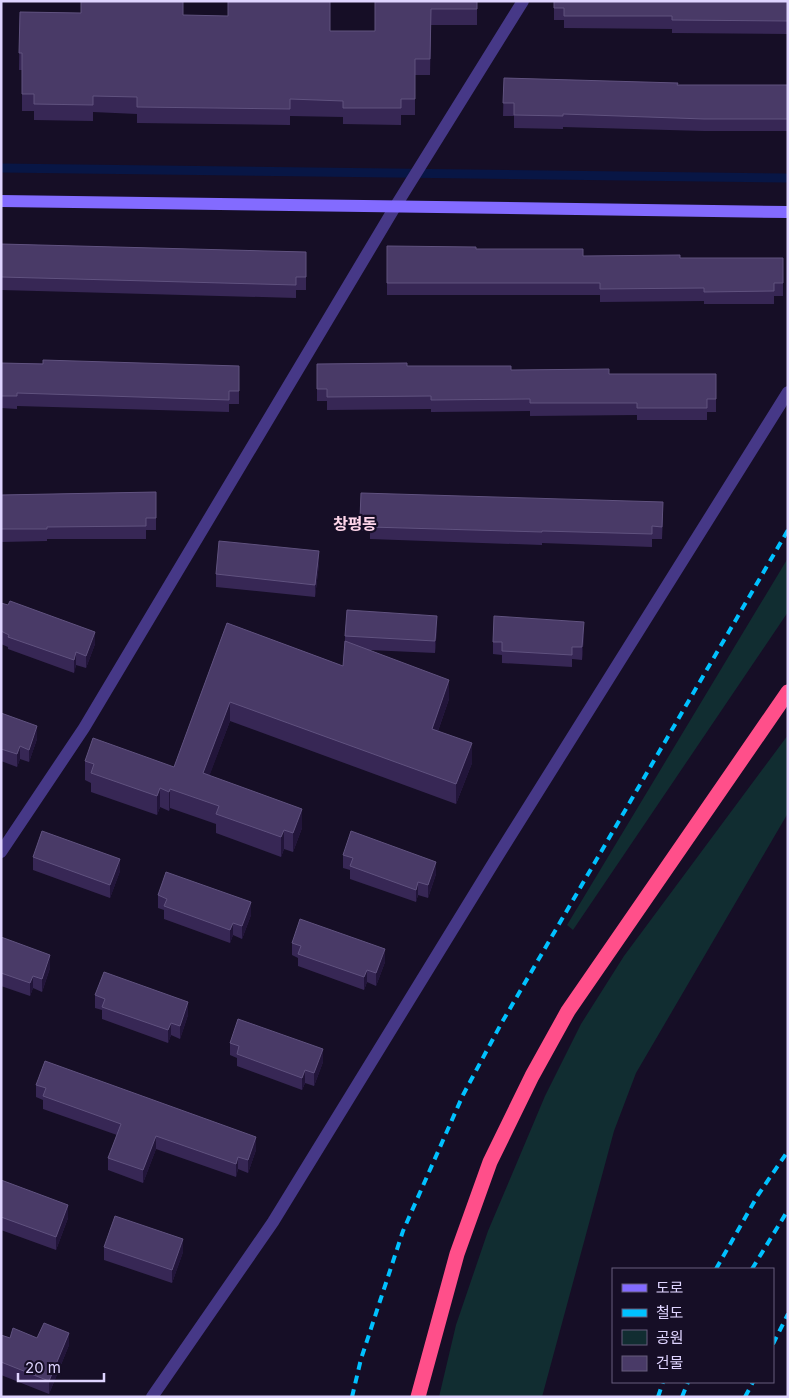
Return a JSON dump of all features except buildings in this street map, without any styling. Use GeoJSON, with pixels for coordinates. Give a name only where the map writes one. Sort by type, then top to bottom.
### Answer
{"type":"FeatureCollection","features":[{"type":"Feature","properties":{"kind":"highway"},"geometry":{"type":"LineString","coordinates":[[418,1397],[457,1254],[490,1162],[532,1076],[568,1011],[788,692]]}},
{"type":"Feature","properties":{"kind":"street"},"geometry":{"type":"LineString","coordinates":[[1,852],[84,728],[395,207],[523,1]]}},
{"type":"Feature","properties":{"kind":"street"},"geometry":{"type":"LineString","coordinates":[[1,201],[788,212]]}},
{"type":"Feature","properties":{"kind":"street"},"geometry":{"type":"LineString","coordinates":[[152,1397],[273,1222],[494,862],[788,392]]}},
{"type":"Feature","properties":{"kind":"green space"},"geometry":{"type":"Polygon","coordinates":[[[788,558],[788,612],[573,930],[567,925],[788,558]]]}},
{"type":"Feature","properties":{"kind":"green space"},"geometry":{"type":"Polygon","coordinates":[[[788,735],[788,813],[636,1073],[614,1131],[542,1397],[439,1397],[456,1325],[488,1231],[545,1096],[581,1024],[624,956],[788,735]]]}},
{"type":"Feature","properties":{"kind":"waterway"},"geometry":{"type":"LineString","coordinates":[[1,168],[788,178]]}},
{"type":"Feature","properties":{"kind":"railway"},"geometry":{"type":"LineString","coordinates":[[352,1397],[361,1359],[403,1231],[463,1095],[501,1024],[788,530]]}},
{"type":"Feature","properties":{"kind":"railway"},"geometry":{"type":"LineString","coordinates":[[717,1268],[758,1195],[788,1151]]}},
{"type":"Feature","properties":{"kind":"railway"},"geometry":{"type":"LineString","coordinates":[[753,1268],[788,1210]]}},
{"type":"Feature","properties":{"kind":"railway"},"geometry":{"type":"LineString","coordinates":[[774,1342],[788,1314]]}},
{"type":"Feature","properties":{"kind":"railway"},"geometry":{"type":"LineString","coordinates":[[658,1397],[663,1383]]}},
{"type":"Feature","properties":{"kind":"railway"},"geometry":{"type":"LineString","coordinates":[[682,1397],[688,1383]]}},
{"type":"Feature","properties":{"kind":"railway"},"geometry":{"type":"LineString","coordinates":[[745,1397],[752,1383]]}},
{"type":"Feature","properties":{"kind":"district","name":"창평동"},"geometry":{"type":"Point","coordinates":[355,524]}}]}
